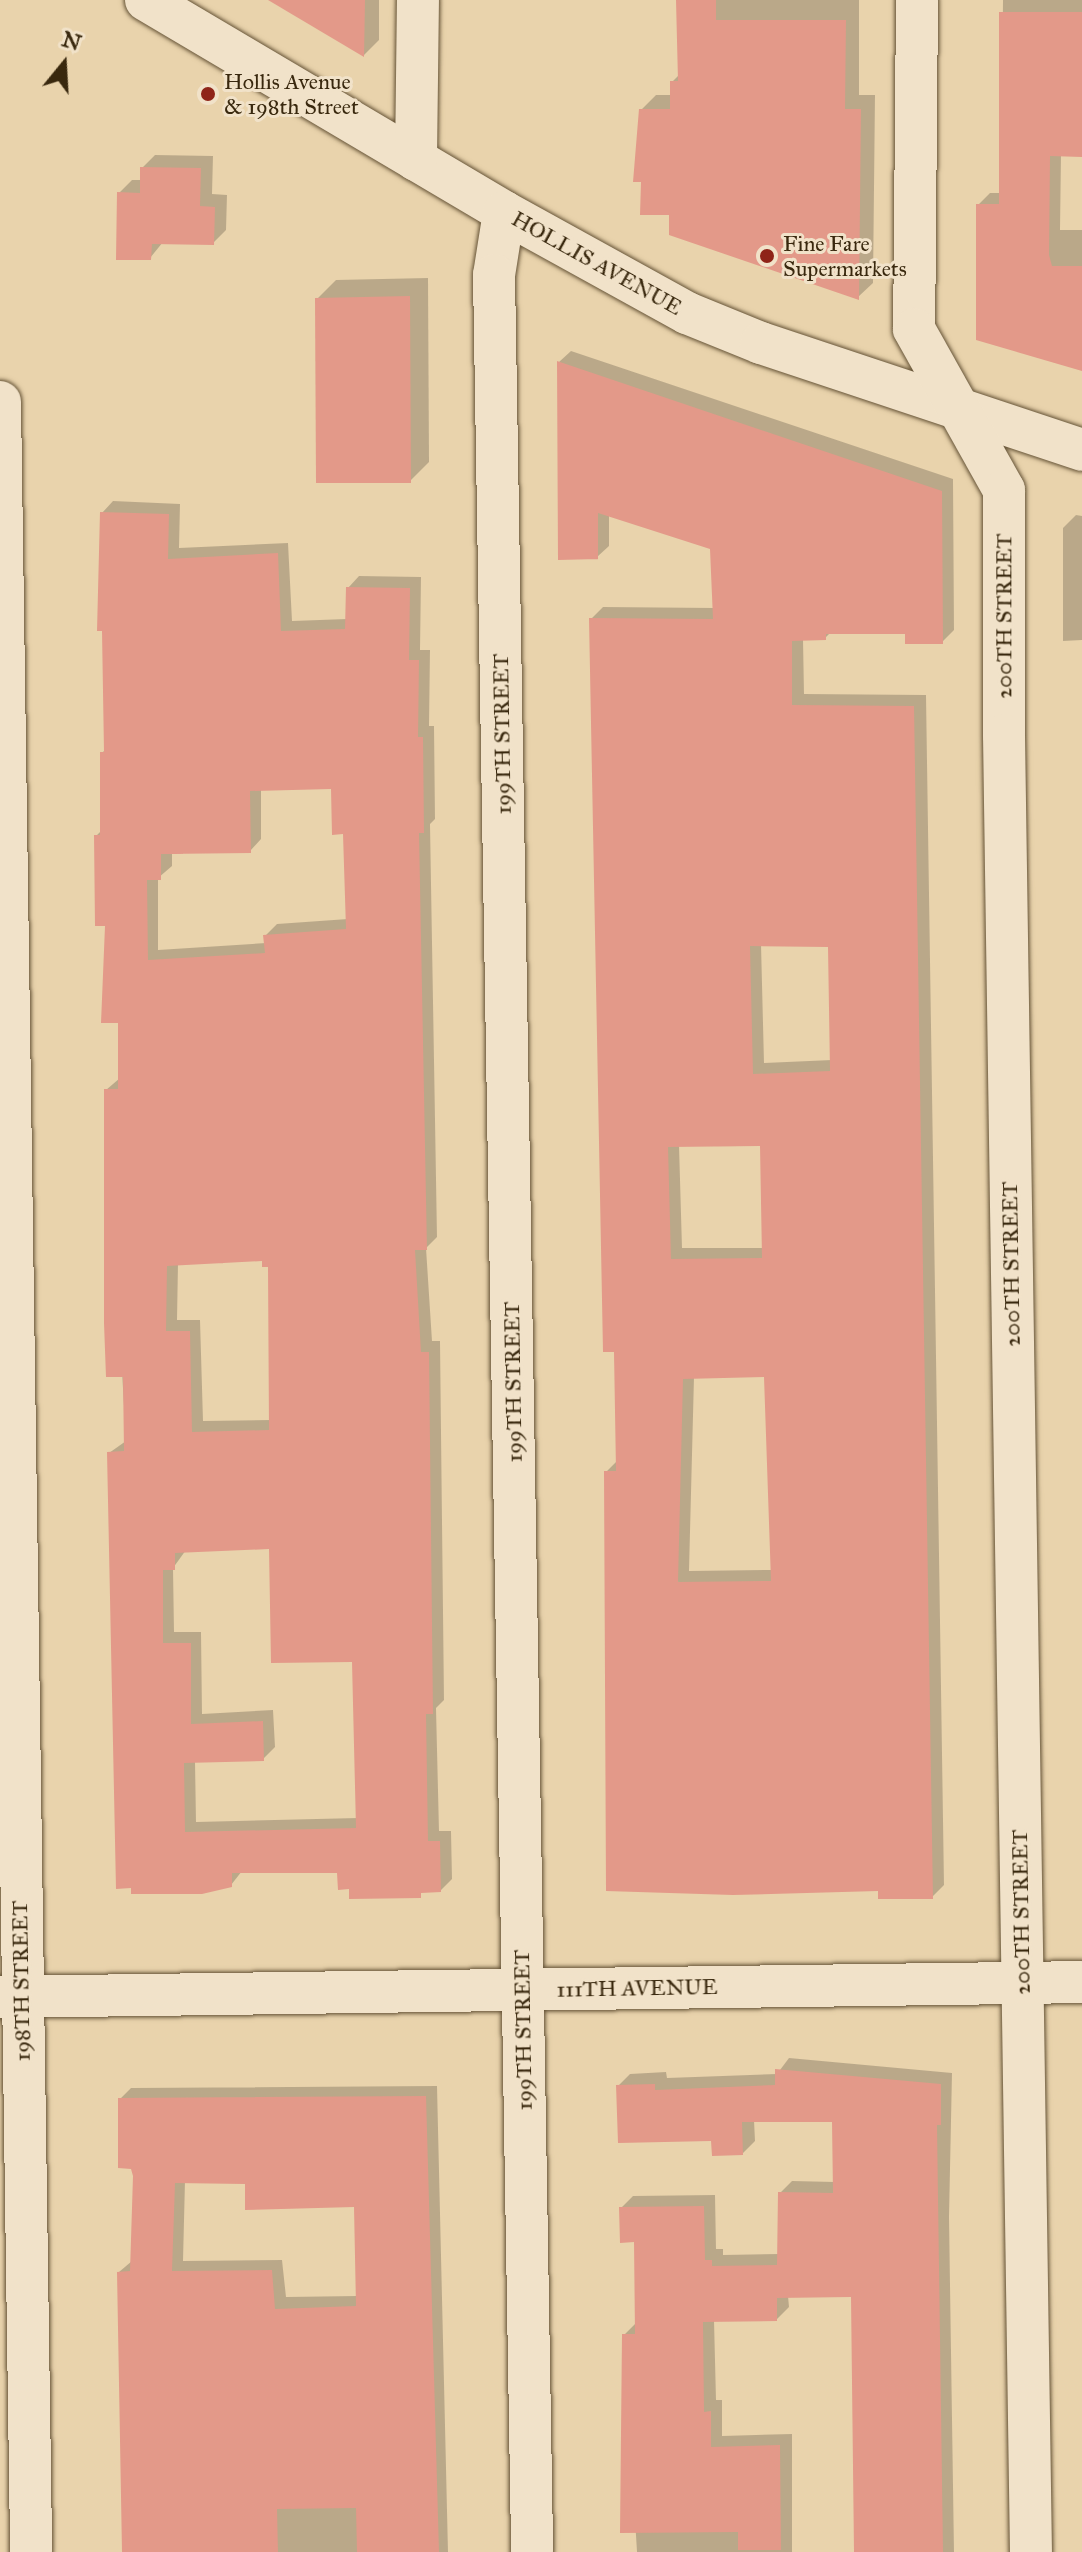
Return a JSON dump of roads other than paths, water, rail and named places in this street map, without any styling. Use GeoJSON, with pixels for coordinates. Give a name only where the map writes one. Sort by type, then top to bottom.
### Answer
{"type":"FeatureCollection","features":[{"type":"Feature","properties":{"kind":"street","name":"HOLLIS AVENUE"},"geometry":{"type":"LineString","coordinates":[[146,0],[504,212],[687,313],[1082,450]]}},
{"type":"Feature","properties":{"kind":"street"},"geometry":{"type":"LineString","coordinates":[[416,160],[418,0]]}},
{"type":"Feature","properties":{"kind":"street","name":"200TH STREET"},"geometry":{"type":"LineString","coordinates":[[917,0],[914,329],[964,411],[1004,490],[1031,2552]]}},
{"type":"Feature","properties":{"kind":"street","name":"199TH STREET"},"geometry":{"type":"LineString","coordinates":[[504,212],[494,275],[532,2552]]}},
{"type":"Feature","properties":{"kind":"street","name":"198TH STREET"},"geometry":{"type":"LineString","coordinates":[[0,402],[11,1997],[31,2552]]}},
{"type":"Feature","properties":{"kind":"street","name":"111TH AVENUE"},"geometry":{"type":"LineString","coordinates":[[11,1997],[1082,1982]]}},
{"type":"Feature","properties":{"kind":"place","name":"Hollis Avenue & 198th Street"},"geometry":{"type":"Point","coordinates":[208,94]}},
{"type":"Feature","properties":{"kind":"place","name":"Fine Fare Supermarkets"},"geometry":{"type":"Point","coordinates":[767,256]}}]}
